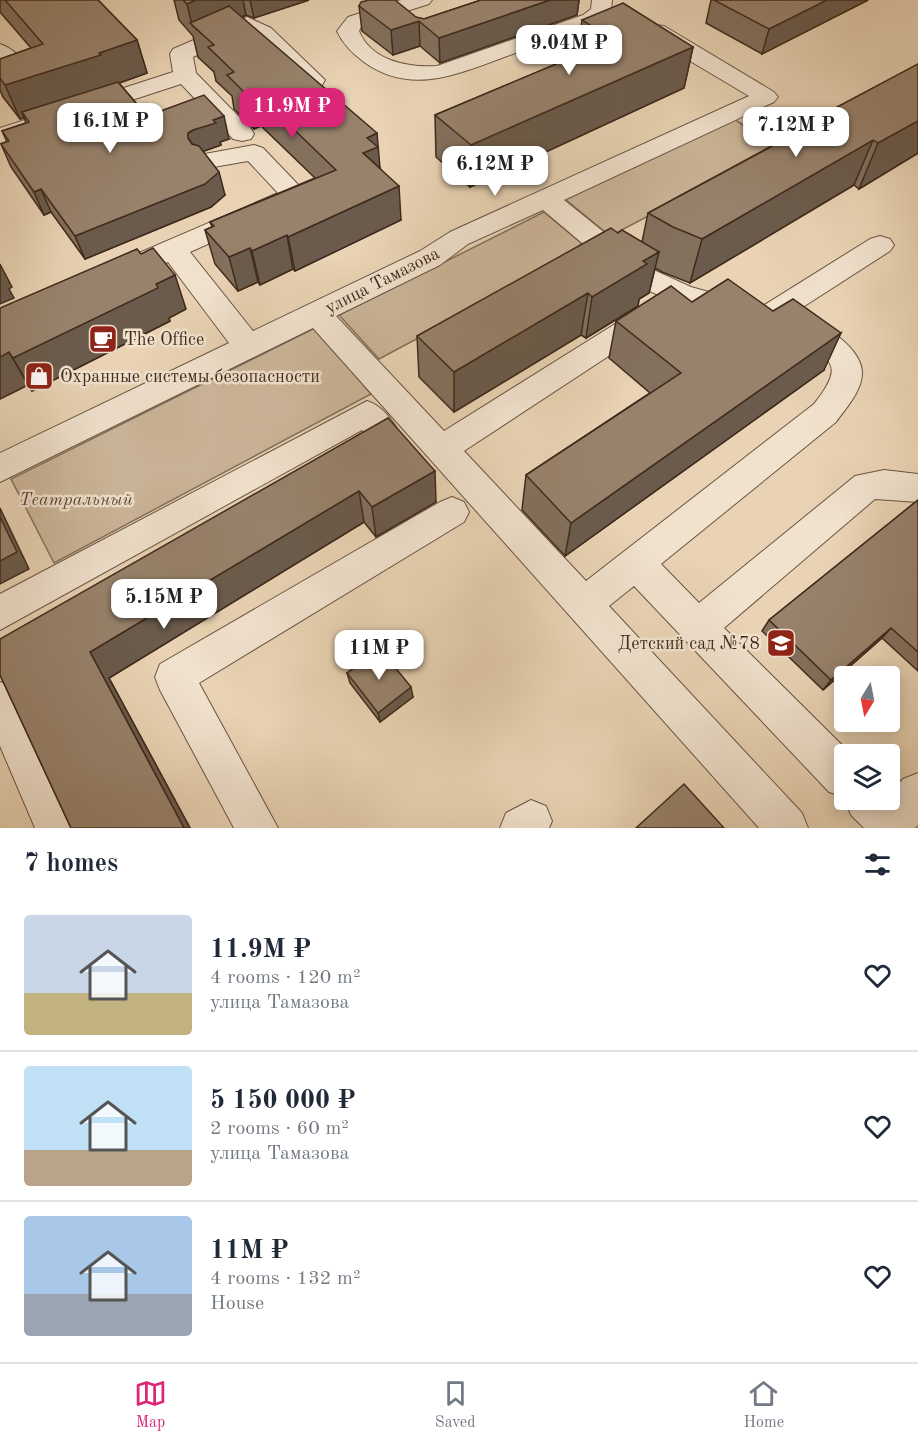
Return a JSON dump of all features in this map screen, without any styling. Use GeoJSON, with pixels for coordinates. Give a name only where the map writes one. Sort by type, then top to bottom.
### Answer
{"type":"FeatureCollection","features":[{"type":"Feature","properties":{"kind":"street"},"geometry":{"type":"LineString","coordinates":[[422,0],[401,16],[355,21],[348,31],[352,41],[390,70],[415,74],[440,73],[590,19],[602,11],[616,9]]}},
{"type":"Feature","properties":{"kind":"street","name":"улица Тамазова"},"geometry":{"type":"LineString","coordinates":[[0,468],[430,258],[459,238],[766,97],[616,9]]}},
{"type":"Feature","properties":{"kind":"street"},"geometry":{"type":"LineString","coordinates":[[242,134],[185,75],[181,54],[247,23],[263,33],[326,91]]}},
{"type":"Feature","properties":{"kind":"street"},"geometry":{"type":"LineString","coordinates":[[0,51],[21,72],[0,79]]}},
{"type":"Feature","properties":{"kind":"street"},"geometry":{"type":"LineString","coordinates":[[0,136],[185,75]]}},
{"type":"Feature","properties":{"kind":"street"},"geometry":{"type":"LineString","coordinates":[[98,283],[295,195],[254,153],[208,160]]}},
{"type":"Feature","properties":{"kind":"street"},"geometry":{"type":"LineString","coordinates":[[545,198],[637,274],[682,294],[768,316],[796,327],[834,349],[845,364],[849,378],[843,393],[825,413],[584,604]]}},
{"type":"Feature","properties":{"kind":"street"},"geometry":{"type":"LineString","coordinates":[[768,316],[880,245]]}},
{"type":"Feature","properties":{"kind":"street"},"geometry":{"type":"LineString","coordinates":[[173,249],[248,346]]}},
{"type":"Feature","properties":{"kind":"street"},"geometry":{"type":"LineString","coordinates":[[441,449],[682,294]]}},
{"type":"Feature","properties":{"kind":"street"},"geometry":{"type":"LineString","coordinates":[[316,313],[787,828]]}},
{"type":"Feature","properties":{"kind":"street"},"geometry":{"type":"LineString","coordinates":[[0,613],[367,413],[385,436],[270,501]]}},
{"type":"Feature","properties":{"kind":"street"},"geometry":{"type":"LineString","coordinates":[[699,626],[867,486],[884,484],[918,488]]}},
{"type":"Feature","properties":{"kind":"street"},"geometry":{"type":"LineString","coordinates":[[257,828],[174,676],[452,512]]}},
{"type":"Feature","properties":{"kind":"street"},"geometry":{"type":"LineString","coordinates":[[636,563],[834,767]]}},
{"type":"Feature","properties":{"kind":"street"},"geometry":{"type":"LineString","coordinates":[[0,701],[57,828]]}},
{"type":"Feature","properties":{"kind":"street"},"geometry":{"type":"LineString","coordinates":[[883,817],[918,794]]}},
{"type":"Feature","properties":{"kind":"green space"},"geometry":{"type":"Polygon","coordinates":[[[731,117],[778,148],[610,236],[565,199],[731,117]]]}},
{"type":"Feature","properties":{"kind":"green space"},"geometry":{"type":"Polygon","coordinates":[[[544,212],[587,248],[379,359],[339,315],[544,212]]]}},
{"type":"Feature","properties":{"kind":"green space","name":"Театральный"},"geometry":{"type":"Polygon","coordinates":[[[315,328],[371,394],[54,563],[11,479],[315,328]]]}},
{"type":"Feature","properties":{"kind":"building"},"geometry":{"type":"Polygon","coordinates":[[[5,0],[98,0],[137,40],[99,53],[101,55],[5,85],[0,78],[0,59],[43,44],[5,0]]]}},
{"type":"Feature","properties":{"kind":"building"},"geometry":{"type":"Polygon","coordinates":[[[183,0],[196,0],[187,4],[183,0]]]}},
{"type":"Feature","properties":{"kind":"building"},"geometry":{"type":"Polygon","coordinates":[[[395,0],[416,17],[424,19],[481,0],[550,0],[439,38],[419,21],[391,30],[359,6],[361,2],[395,0]]]}},
{"type":"Feature","properties":{"kind":"building"},"geometry":{"type":"Polygon","coordinates":[[[714,0],[827,0],[769,29],[714,0]]]}},
{"type":"Feature","properties":{"kind":"building"},"geometry":{"type":"Polygon","coordinates":[[[623,3],[693,47],[471,145],[435,115],[613,40],[582,20],[623,3]]]}},
{"type":"Feature","properties":{"kind":"building"},"geometry":{"type":"Polygon","coordinates":[[[229,6],[377,133],[367,138],[378,147],[363,153],[399,186],[288,237],[287,235],[252,251],[250,248],[229,257],[205,230],[214,226],[210,222],[336,170],[255,92],[247,95],[227,75],[234,72],[208,47],[214,45],[190,23],[229,6]]]}},
{"type":"Feature","properties":{"kind":"building"},"geometry":{"type":"Polygon","coordinates":[[[918,64],[918,121],[878,143],[873,140],[702,239],[648,213],[830,115],[826,113],[918,64]]]}},
{"type":"Feature","properties":{"kind":"building"},"geometry":{"type":"Polygon","coordinates":[[[118,82],[147,116],[204,95],[224,116],[213,120],[216,123],[188,133],[188,138],[192,144],[199,146],[219,172],[205,184],[75,236],[41,189],[34,192],[1,144],[9,141],[2,131],[29,122],[22,112],[118,82]]]}},
{"type":"Feature","properties":{"kind":"building"},"geometry":{"type":"Polygon","coordinates":[[[611,228],[618,233],[622,230],[659,252],[643,261],[647,264],[592,297],[588,293],[454,372],[417,336],[611,228]]]}},
{"type":"Feature","properties":{"kind":"building"},"geometry":{"type":"Polygon","coordinates":[[[153,248],[175,275],[156,284],[158,288],[13,358],[9,352],[0,357],[0,308],[137,249],[141,254],[153,248]]]}},
{"type":"Feature","properties":{"kind":"building"},"geometry":{"type":"Polygon","coordinates":[[[728,279],[773,311],[793,299],[841,333],[571,523],[526,475],[681,373],[616,321],[671,286],[692,302],[728,279]]]}},
{"type":"Feature","properties":{"kind":"building"},"geometry":{"type":"Polygon","coordinates":[[[388,418],[435,471],[372,507],[359,491],[90,652],[184,828],[71,828],[0,675],[0,639],[388,418]]]}},
{"type":"Feature","properties":{"kind":"building"},"geometry":{"type":"Polygon","coordinates":[[[918,500],[918,652],[891,628],[847,666],[834,666],[834,677],[831,680],[769,620],[918,500]]]}},
{"type":"Feature","properties":{"kind":"building"},"geometry":{"type":"Polygon","coordinates":[[[0,517],[17,552],[0,561],[0,517]]]}},
{"type":"Feature","properties":{"kind":"building"},"geometry":{"type":"Polygon","coordinates":[[[380,649],[411,687],[378,713],[347,673],[380,649]]]}},
{"type":"Feature","properties":{"kind":"building"},"geometry":{"type":"Polygon","coordinates":[[[684,784],[724,828],[636,828],[684,784]]]}},
{"type":"Feature","properties":{"kind":"place","name":"The Office"},"geometry":{"type":"Point","coordinates":[103,339]}},
{"type":"Feature","properties":{"kind":"place","name":"Охранные системы безопасности"},"geometry":{"type":"Point","coordinates":[39,376]}},
{"type":"Feature","properties":{"kind":"place","name":"Детский сад №78"},"geometry":{"type":"Point","coordinates":[781,643]}}]}
